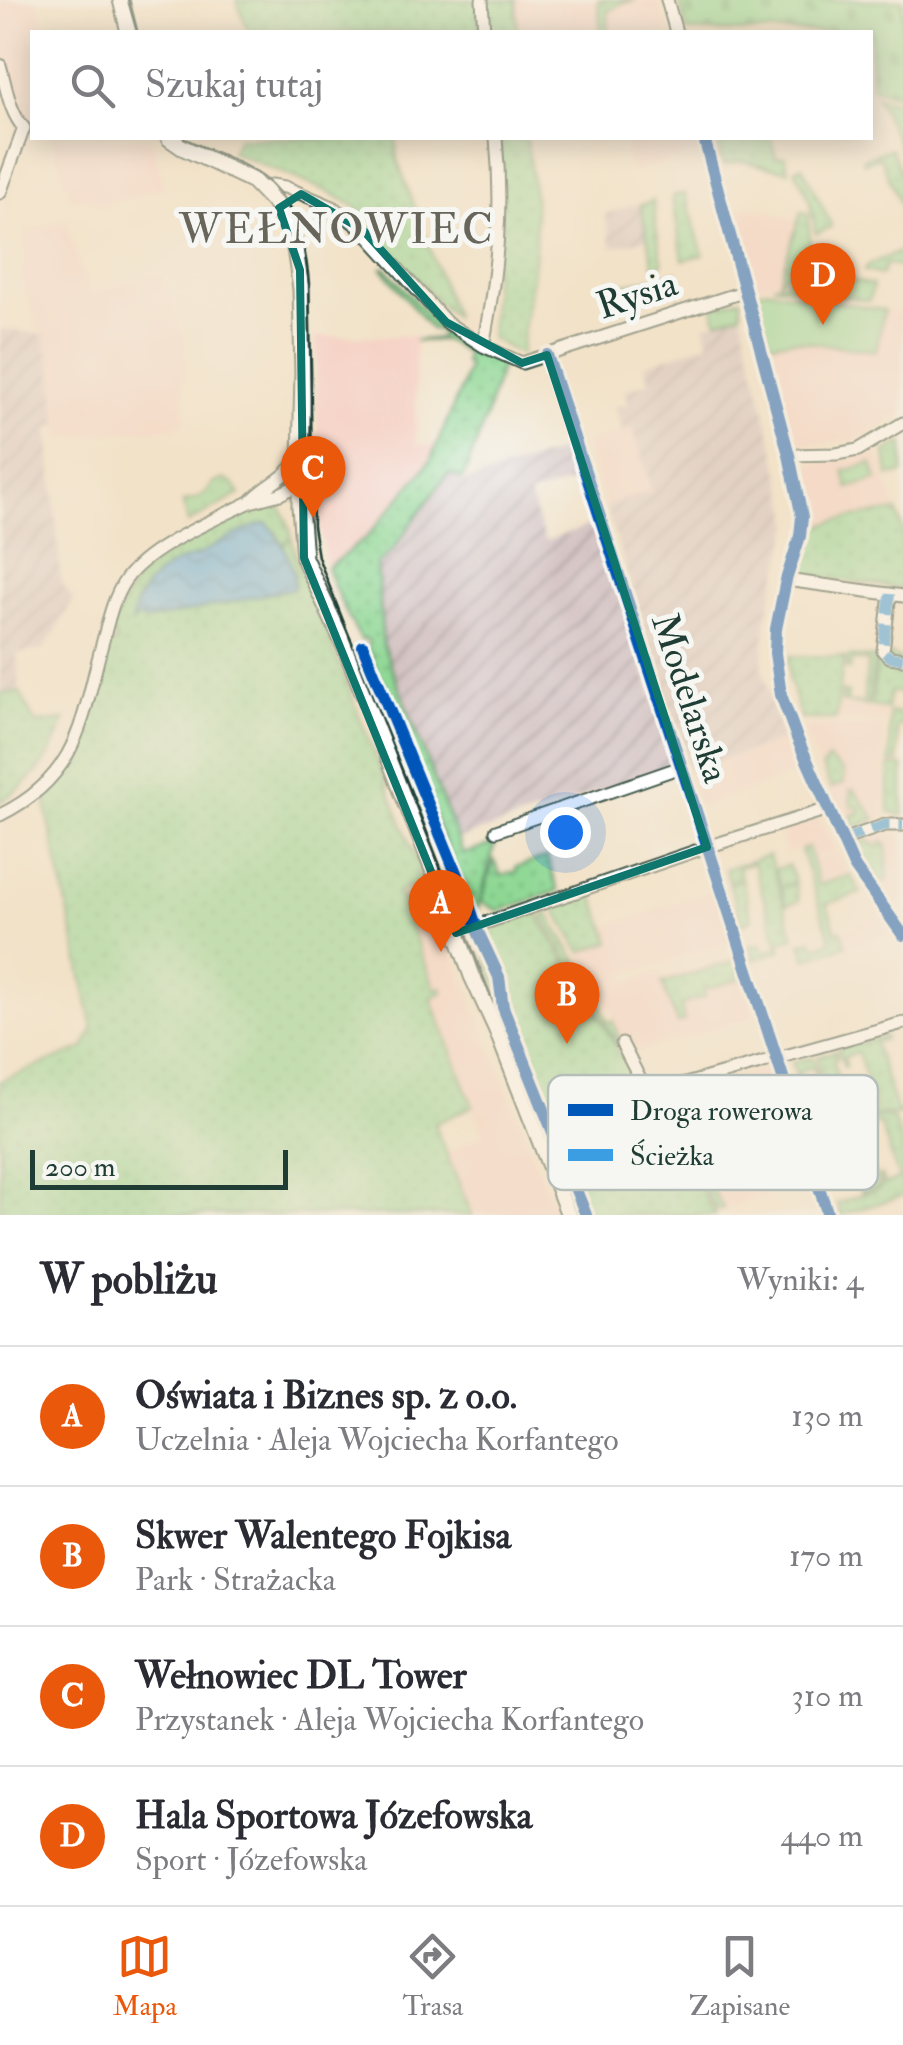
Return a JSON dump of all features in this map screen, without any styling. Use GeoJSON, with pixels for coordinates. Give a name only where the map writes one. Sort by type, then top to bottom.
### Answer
{"type":"FeatureCollection","features":[{"type":"Feature","properties":{"kind":"main road"},"geometry":{"type":"LineString","coordinates":[[121,0],[129,30]]}},
{"type":"Feature","properties":{"kind":"main road"},"geometry":{"type":"LineString","coordinates":[[172,140],[242,174],[262,189],[279,208],[294,242],[300,270],[303,372],[300,525],[309,574],[346,649],[548,1163]]}},
{"type":"Feature","properties":{"kind":"main road"},"geometry":{"type":"LineString","coordinates":[[559,1190],[569,1215]]}},
{"type":"Feature","properties":{"kind":"street"},"geometry":{"type":"LineString","coordinates":[[482,0],[484,30]]}},
{"type":"Feature","properties":{"kind":"street"},"geometry":{"type":"LineString","coordinates":[[667,0],[675,30]]}},
{"type":"Feature","properties":{"kind":"street"},"geometry":{"type":"LineString","coordinates":[[0,65],[18,123],[28,126],[0,192]]}},
{"type":"Feature","properties":{"kind":"street"},"geometry":{"type":"LineString","coordinates":[[483,346],[499,241],[496,140]]}},
{"type":"Feature","properties":{"kind":"street"},"geometry":{"type":"LineString","coordinates":[[705,140],[789,455],[802,523],[776,629],[776,674],[781,695],[796,738],[854,866],[903,934]]}},
{"type":"Feature","properties":{"kind":"street"},"geometry":{"type":"LineString","coordinates":[[262,189],[272,185],[287,188],[334,207],[363,230],[446,322],[483,346],[522,363],[546,355]]}},
{"type":"Feature","properties":{"kind":"street"},"geometry":{"type":"LineString","coordinates":[[279,208],[300,194]]}},
{"type":"Feature","properties":{"kind":"street","name":"Rysia"},"geometry":{"type":"LineString","coordinates":[[546,355],[746,291]]}},
{"type":"Feature","properties":{"kind":"street","name":"Modelarska"},"geometry":{"type":"LineString","coordinates":[[546,355],[782,1075]]}},
{"type":"Feature","properties":{"kind":"street"},"geometry":{"type":"LineString","coordinates":[[789,455],[858,450],[903,423]]}},
{"type":"Feature","properties":{"kind":"street"},"geometry":{"type":"LineString","coordinates":[[796,485],[801,468],[814,454]]}},
{"type":"Feature","properties":{"kind":"street"},"geometry":{"type":"LineString","coordinates":[[279,488],[300,456]]}},
{"type":"Feature","properties":{"kind":"street"},"geometry":{"type":"LineString","coordinates":[[0,815],[49,782],[68,756],[82,722],[111,610],[129,575],[144,560],[250,502],[267,486],[300,484]]}},
{"type":"Feature","properties":{"kind":"street"},"geometry":{"type":"LineString","coordinates":[[279,488],[297,512],[300,525]]}},
{"type":"Feature","properties":{"kind":"street"},"geometry":{"type":"LineString","coordinates":[[786,580],[896,595],[883,650],[890,657],[903,659]]}},
{"type":"Feature","properties":{"kind":"street"},"geometry":{"type":"LineString","coordinates":[[496,831],[681,767]]}},
{"type":"Feature","properties":{"kind":"street"},"geometry":{"type":"LineString","coordinates":[[456,933],[828,808]]}},
{"type":"Feature","properties":{"kind":"street"},"geometry":{"type":"LineString","coordinates":[[842,840],[885,825],[903,826]]}},
{"type":"Feature","properties":{"kind":"street"},"geometry":{"type":"LineString","coordinates":[[712,1075],[903,1023]]}},
{"type":"Feature","properties":{"kind":"street"},"geometry":{"type":"LineString","coordinates":[[622,1044],[639,1075]]}},
{"type":"Feature","properties":{"kind":"street","name":"Modelarska"},"geometry":{"type":"LineString","coordinates":[[820,1190],[828,1215]]}},
{"type":"Feature","properties":{"kind":"highlighted area"},"geometry":{"type":"Polygon","coordinates":[[[301,194],[363,230],[446,322],[522,363],[547,355],[707,847],[456,933],[304,558],[300,270],[279,208],[301,194]]]}},
{"type":"Feature","properties":{"kind":"shaded area"},"geometry":{"type":"Polygon","coordinates":[[[0,0],[37,0],[45,30],[30,30],[30,124],[22,122],[0,54],[0,0]]]}},
{"type":"Feature","properties":{"kind":"shaded area"},"geometry":{"type":"Polygon","coordinates":[[[516,0],[659,0],[666,30],[518,30],[516,0]]]}},
{"type":"Feature","properties":{"kind":"shaded area"},"geometry":{"type":"Polygon","coordinates":[[[53,140],[152,140],[164,187],[100,206],[83,197],[71,199],[53,140]]]}},
{"type":"Feature","properties":{"kind":"shaded area"},"geometry":{"type":"Polygon","coordinates":[[[624,140],[696,140],[700,154],[631,171],[624,140]]]}},
{"type":"Feature","properties":{"kind":"shaded area"},"geometry":{"type":"Polygon","coordinates":[[[638,204],[647,239],[612,247],[605,214],[638,204]]]}},
{"type":"Feature","properties":{"kind":"shaded area"},"geometry":{"type":"Polygon","coordinates":[[[749,207],[799,221],[779,281],[754,288],[734,212],[749,207]]]}},
{"type":"Feature","properties":{"kind":"shaded area"},"geometry":{"type":"Polygon","coordinates":[[[65,220],[89,294],[159,272],[165,278],[186,344],[186,421],[175,427],[60,438],[44,335],[40,334],[22,281],[28,229],[65,220]]]}},
{"type":"Feature","properties":{"kind":"shaded area"},"geometry":{"type":"Polygon","coordinates":[[[884,310],[903,313],[903,412],[854,441],[794,444],[769,343],[793,340],[875,351],[884,310]]]}},
{"type":"Feature","properties":{"kind":"shaded area"},"geometry":{"type":"Polygon","coordinates":[[[741,313],[791,525],[767,615],[762,667],[783,740],[689,770],[606,506],[652,491],[633,428],[622,431],[615,407],[628,404],[625,390],[649,382],[645,365],[708,343],[705,325],[741,313]]]}},
{"type":"Feature","properties":{"kind":"shaded area"},"geometry":{"type":"Polygon","coordinates":[[[0,329],[44,335],[58,426],[49,428],[60,572],[73,599],[43,650],[17,654],[20,692],[0,694],[0,329]]]}},
{"type":"Feature","properties":{"kind":"shaded area"},"geometry":{"type":"Polygon","coordinates":[[[415,336],[416,445],[436,445],[421,473],[366,538],[327,568],[318,515],[316,337],[415,336]]]}},
{"type":"Feature","properties":{"kind":"shaded area"},"geometry":{"type":"Polygon","coordinates":[[[633,428],[653,491],[606,506],[585,444],[633,428]]]}},
{"type":"Feature","properties":{"kind":"shaded area"},"geometry":{"type":"Polygon","coordinates":[[[571,448],[581,479],[530,495],[530,499],[545,541],[596,524],[672,764],[458,839],[383,645],[377,564],[392,551],[448,472],[463,479],[463,483],[571,448]]]}},
{"type":"Feature","properties":{"kind":"shaded area"},"geometry":{"type":"Polygon","coordinates":[[[875,449],[897,511],[839,520],[820,526],[809,535],[810,504],[804,471],[812,464],[857,458],[875,449]]]}},
{"type":"Feature","properties":{"kind":"shaded area"},"geometry":{"type":"Polygon","coordinates":[[[840,706],[885,712],[886,720],[838,719],[840,706]]]}},
{"type":"Feature","properties":{"kind":"shaded area"},"geometry":{"type":"Polygon","coordinates":[[[801,726],[883,727],[883,816],[847,830],[801,726]]]}},
{"type":"Feature","properties":{"kind":"shaded area"},"geometry":{"type":"Polygon","coordinates":[[[787,739],[802,771],[700,806],[689,770],[787,739]]]}},
{"type":"Feature","properties":{"kind":"shaded area"},"geometry":{"type":"Polygon","coordinates":[[[819,818],[836,851],[813,858],[808,846],[787,853],[779,831],[819,818]]]}},
{"type":"Feature","properties":{"kind":"shaded area"},"geometry":{"type":"Polygon","coordinates":[[[889,832],[903,834],[900,911],[857,845],[889,832]]]}},
{"type":"Feature","properties":{"kind":"shaded area"},"geometry":{"type":"Polygon","coordinates":[[[837,853],[850,875],[821,883],[814,860],[837,853]]]}},
{"type":"Feature","properties":{"kind":"shaded area"},"geometry":{"type":"Polygon","coordinates":[[[716,890],[730,939],[726,945],[623,974],[624,980],[602,987],[581,952],[610,942],[605,927],[716,890]]]}},
{"type":"Feature","properties":{"kind":"shaded area"},"geometry":{"type":"Polygon","coordinates":[[[436,910],[556,1215],[472,1215],[446,1152],[484,1135],[431,998],[443,993],[435,990],[409,921],[436,910]]]}},
{"type":"Feature","properties":{"kind":"shaded area"},"geometry":{"type":"Polygon","coordinates":[[[879,917],[891,933],[847,947],[842,929],[879,917]]]}},
{"type":"Feature","properties":{"kind":"shaded area"},"geometry":{"type":"Polygon","coordinates":[[[733,957],[755,1017],[628,1054],[603,989],[658,973],[661,979],[733,957]]]}},
{"type":"Feature","properties":{"kind":"shaded area"},"geometry":{"type":"Polygon","coordinates":[[[769,1068],[771,1075],[744,1075],[769,1068]]]}},
{"type":"Feature","properties":{"kind":"shaded area"},"geometry":{"type":"Polygon","coordinates":[[[713,1190],[786,1190],[723,1208],[713,1190]]]}},
{"type":"Feature","properties":{"kind":"green space"},"geometry":{"type":"Polygon","coordinates":[[[236,0],[478,0],[480,30],[248,30],[236,0]]]}},
{"type":"Feature","properties":{"kind":"green space"},"geometry":{"type":"Polygon","coordinates":[[[486,0],[516,0],[518,30],[488,30],[486,0]]]}},
{"type":"Feature","properties":{"kind":"green space"},"geometry":{"type":"Polygon","coordinates":[[[598,0],[636,0],[608,11],[609,30],[601,30],[598,0]]]}},
{"type":"Feature","properties":{"kind":"green space"},"geometry":{"type":"Polygon","coordinates":[[[679,0],[903,0],[903,96],[873,88],[873,30],[686,30],[679,0]]]}},
{"type":"Feature","properties":{"kind":"green space"},"geometry":{"type":"Polygon","coordinates":[[[876,96],[903,103],[903,155],[876,96]]]}},
{"type":"Feature","properties":{"kind":"green space"},"geometry":{"type":"Polygon","coordinates":[[[237,140],[396,140],[397,159],[455,318],[351,204],[231,152],[237,140]]]}},
{"type":"Feature","properties":{"kind":"green space"},"geometry":{"type":"Polygon","coordinates":[[[500,140],[526,140],[533,184],[535,246],[521,355],[490,338],[500,140]]]}},
{"type":"Feature","properties":{"kind":"green space"},"geometry":{"type":"Polygon","coordinates":[[[717,140],[772,140],[776,157],[785,156],[789,171],[742,161],[723,165],[717,140]]]}},
{"type":"Feature","properties":{"kind":"green space"},"geometry":{"type":"Polygon","coordinates":[[[891,148],[903,179],[903,211],[880,157],[864,163],[862,159],[891,148]]]}},
{"type":"Feature","properties":{"kind":"green space"},"geometry":{"type":"Polygon","coordinates":[[[802,166],[831,224],[816,234],[809,199],[795,169],[802,166]]]}},
{"type":"Feature","properties":{"kind":"green space"},"geometry":{"type":"Polygon","coordinates":[[[685,193],[703,255],[683,260],[672,196],[685,193]]]}},
{"type":"Feature","properties":{"kind":"green space"},"geometry":{"type":"Polygon","coordinates":[[[653,201],[663,264],[654,267],[640,205],[653,201]]]}},
{"type":"Feature","properties":{"kind":"green space"},"geometry":{"type":"Polygon","coordinates":[[[801,212],[808,213],[811,252],[779,281],[801,212]]]}},
{"type":"Feature","properties":{"kind":"green space"},"geometry":{"type":"Polygon","coordinates":[[[903,250],[903,268],[885,264],[882,275],[864,271],[868,265],[903,250]]]}},
{"type":"Feature","properties":{"kind":"green space"},"geometry":{"type":"Polygon","coordinates":[[[810,256],[815,263],[813,272],[873,285],[869,301],[773,285],[783,283],[810,256]]]}},
{"type":"Feature","properties":{"kind":"green space"},"geometry":{"type":"Polygon","coordinates":[[[382,268],[440,329],[502,363],[463,479],[448,473],[392,551],[377,564],[383,645],[463,854],[495,844],[475,919],[367,646],[369,642],[360,638],[327,568],[366,538],[431,459],[468,366],[464,363],[466,353],[445,340],[415,341],[440,338],[441,331],[431,329],[382,268]]]}},
{"type":"Feature","properties":{"kind":"green space"},"geometry":{"type":"Polygon","coordinates":[[[676,272],[678,279],[662,284],[663,288],[629,298],[626,284],[676,272]]]}},
{"type":"Feature","properties":{"kind":"green space"},"geometry":{"type":"Polygon","coordinates":[[[768,289],[884,310],[876,351],[793,340],[769,343],[756,291],[768,289]]]}},
{"type":"Feature","properties":{"kind":"green space"},"geometry":{"type":"Polygon","coordinates":[[[741,298],[741,313],[717,321],[713,307],[741,298]]]}},
{"type":"Feature","properties":{"kind":"green space"},"geometry":{"type":"Polygon","coordinates":[[[903,442],[903,474],[889,476],[886,452],[903,442]]]}},
{"type":"Feature","properties":{"kind":"green space"},"geometry":{"type":"Polygon","coordinates":[[[872,463],[877,480],[848,488],[844,471],[872,463]]]}},
{"type":"Feature","properties":{"kind":"green space"},"geometry":{"type":"Polygon","coordinates":[[[224,479],[240,494],[188,523],[183,502],[200,497],[212,484],[224,479]]]}},
{"type":"Feature","properties":{"kind":"green space"},"geometry":{"type":"Polygon","coordinates":[[[277,500],[287,520],[292,537],[288,540],[292,539],[307,590],[419,875],[425,881],[398,892],[401,900],[407,897],[416,919],[409,922],[435,989],[441,987],[443,992],[431,998],[473,1106],[434,1124],[472,1215],[0,1215],[0,1081],[84,1048],[93,1029],[45,795],[79,762],[76,755],[108,643],[117,642],[111,633],[118,611],[138,578],[165,555],[277,500]],[[267,523],[184,560],[140,595],[135,606],[137,617],[145,621],[294,588],[294,572],[282,546],[286,542],[281,543],[267,523]]]}},
{"type":"Feature","properties":{"kind":"green space"},"geometry":{"type":"Polygon","coordinates":[[[897,511],[903,532],[903,589],[808,575],[798,569],[808,538],[823,525],[897,511]]]}},
{"type":"Feature","properties":{"kind":"green space"},"geometry":{"type":"Polygon","coordinates":[[[363,650],[367,653],[473,920],[467,922],[363,650]]]}},
{"type":"Feature","properties":{"kind":"green space"},"geometry":{"type":"Polygon","coordinates":[[[883,652],[903,660],[903,693],[890,692],[887,709],[871,706],[878,658],[883,652]]]}},
{"type":"Feature","properties":{"kind":"green space"},"geometry":{"type":"Polygon","coordinates":[[[789,656],[844,657],[836,719],[801,719],[789,679],[789,656]]]}},
{"type":"Feature","properties":{"kind":"green space"},"geometry":{"type":"Polygon","coordinates":[[[847,658],[875,658],[868,706],[850,703],[863,704],[868,661],[852,660],[850,669],[846,669],[847,658]]]}},
{"type":"Feature","properties":{"kind":"green space"},"geometry":{"type":"Polygon","coordinates":[[[20,692],[35,723],[65,720],[41,767],[0,802],[0,694],[20,692]]]}},
{"type":"Feature","properties":{"kind":"green space"},"geometry":{"type":"Polygon","coordinates":[[[889,712],[903,714],[903,725],[897,726],[898,762],[890,762],[889,712]]]}},
{"type":"Feature","properties":{"kind":"green space"},"geometry":{"type":"Polygon","coordinates":[[[828,759],[844,772],[844,783],[831,788],[822,767],[828,759]]]}},
{"type":"Feature","properties":{"kind":"green space"},"geometry":{"type":"Polygon","coordinates":[[[889,766],[903,766],[903,816],[889,811],[889,766]]]}},
{"type":"Feature","properties":{"kind":"green space"},"geometry":{"type":"Polygon","coordinates":[[[850,790],[876,819],[852,828],[852,814],[860,813],[859,807],[851,807],[850,790]]]}},
{"type":"Feature","properties":{"kind":"green space"},"geometry":{"type":"Polygon","coordinates":[[[868,839],[876,847],[883,845],[881,840],[887,845],[888,880],[879,882],[857,845],[868,839]]]}},
{"type":"Feature","properties":{"kind":"green space"},"geometry":{"type":"Polygon","coordinates":[[[808,847],[819,885],[850,875],[861,893],[827,904],[846,946],[806,959],[801,943],[812,939],[815,947],[831,941],[801,850],[808,847]]]}},
{"type":"Feature","properties":{"kind":"green space"},"geometry":{"type":"Polygon","coordinates":[[[769,855],[794,937],[780,942],[782,951],[754,960],[750,946],[761,943],[764,952],[779,947],[753,863],[738,867],[741,878],[729,882],[725,869],[769,855]]]}},
{"type":"Feature","properties":{"kind":"green space"},"geometry":{"type":"Polygon","coordinates":[[[547,857],[558,891],[499,911],[481,902],[494,860],[501,876],[547,857]]]}},
{"type":"Feature","properties":{"kind":"green space"},"geometry":{"type":"Polygon","coordinates":[[[788,865],[795,882],[782,887],[795,884],[799,901],[786,905],[775,869],[788,865]]]}},
{"type":"Feature","properties":{"kind":"green space"},"geometry":{"type":"Polygon","coordinates":[[[742,879],[752,920],[742,924],[729,883],[742,879]]]}},
{"type":"Feature","properties":{"kind":"green space"},"geometry":{"type":"Polygon","coordinates":[[[593,894],[611,942],[581,952],[554,907],[593,894]]]}},
{"type":"Feature","properties":{"kind":"green space"},"geometry":{"type":"Polygon","coordinates":[[[546,910],[595,991],[608,1022],[613,1021],[621,1044],[618,1045],[543,917],[546,910]]]}},
{"type":"Feature","properties":{"kind":"green space"},"geometry":{"type":"Polygon","coordinates":[[[536,912],[633,1075],[548,1075],[548,1120],[500,998],[548,1125],[495,992],[498,991],[481,934],[536,912]]]}},
{"type":"Feature","properties":{"kind":"green space"},"geometry":{"type":"Polygon","coordinates":[[[737,960],[743,978],[703,990],[705,997],[681,1005],[684,1021],[677,1023],[662,983],[737,960]]]}},
{"type":"Feature","properties":{"kind":"green space"},"geometry":{"type":"Polygon","coordinates":[[[884,1036],[885,1039],[874,1043],[897,1112],[903,1113],[878,1115],[878,1075],[865,1075],[858,1053],[844,1057],[844,1067],[838,1049],[884,1036]]]}},
{"type":"Feature","properties":{"kind":"green space"},"geometry":{"type":"Polygon","coordinates":[[[835,1051],[837,1075],[823,1075],[817,1057],[835,1051]]]}},
{"type":"Feature","properties":{"kind":"green space"},"geometry":{"type":"Polygon","coordinates":[[[812,1057],[819,1075],[813,1067],[796,1075],[792,1062],[812,1057]]]}},
{"type":"Feature","properties":{"kind":"green space"},"geometry":{"type":"Polygon","coordinates":[[[878,1118],[894,1120],[903,1146],[903,1196],[841,1215],[837,1203],[880,1189],[879,1176],[885,1184],[899,1179],[878,1118]]]}},
{"type":"Feature","properties":{"kind":"green space"},"geometry":{"type":"Polygon","coordinates":[[[574,1190],[701,1190],[716,1215],[584,1215],[574,1190]]]}},
{"type":"Feature","properties":{"kind":"green space"},"geometry":{"type":"Polygon","coordinates":[[[705,1190],[713,1190],[723,1208],[717,1210],[705,1190]]]}},
{"type":"Feature","properties":{"kind":"water"},"geometry":{"type":"Polygon","coordinates":[[[267,523],[286,553],[294,588],[145,621],[138,617],[132,623],[143,592],[166,569],[267,523]]]}},
{"type":"Feature","properties":{"kind":"tram line"},"geometry":{"type":"LineString","coordinates":[[128,0],[136,30]]}},
{"type":"Feature","properties":{"kind":"tram line"},"geometry":{"type":"LineString","coordinates":[[188,140],[263,177],[284,199],[297,225],[309,284],[313,526],[318,557],[548,1141]]}},
{"type":"Feature","properties":{"kind":"tram line"},"geometry":{"type":"LineString","coordinates":[[567,1190],[577,1215]]}},
{"type":"Feature","properties":{"kind":"marked path"},"geometry":{"type":"LineString","coordinates":[[890,594],[883,651],[903,659]]}},
{"type":"Feature","properties":{"kind":"marked path"},"geometry":{"type":"LineString","coordinates":[[842,840],[885,825],[903,825]]}},
{"type":"Feature","properties":{"kind":"cycle path"},"geometry":{"type":"LineString","coordinates":[[705,140],[802,517],[776,629],[781,695],[854,866],[903,935]]}},
{"type":"Feature","properties":{"kind":"cycle path"},"geometry":{"type":"LineString","coordinates":[[547,355],[782,1075]]}},
{"type":"Feature","properties":{"kind":"cycle path"},"geometry":{"type":"LineString","coordinates":[[363,646],[499,977],[503,1007],[548,1120]]}},
{"type":"Feature","properties":{"kind":"cycle path"},"geometry":{"type":"LineString","coordinates":[[576,1190],[586,1215]]}},
{"type":"Feature","properties":{"kind":"cycle path"},"geometry":{"type":"LineString","coordinates":[[820,1190],[828,1215]]}},
{"type":"Feature","properties":{"kind":"place","name":"Hala Sportowa Józefowska"},"geometry":{"type":"Point","coordinates":[823,325]}},
{"type":"Feature","properties":{"kind":"place","name":"Wełnowiec DL Tower"},"geometry":{"type":"Point","coordinates":[313,518]}},
{"type":"Feature","properties":{"kind":"place","name":"Oświata i Biznes sp. z o.o."},"geometry":{"type":"Point","coordinates":[441,952]}},
{"type":"Feature","properties":{"kind":"place","name":"Skwer Walentego Fojkisa"},"geometry":{"type":"Point","coordinates":[567,1044]}},
{"type":"Feature","properties":{"kind":"district","name":"WEŁNOWIEC"},"geometry":{"type":"Point","coordinates":[337,230]}}]}
